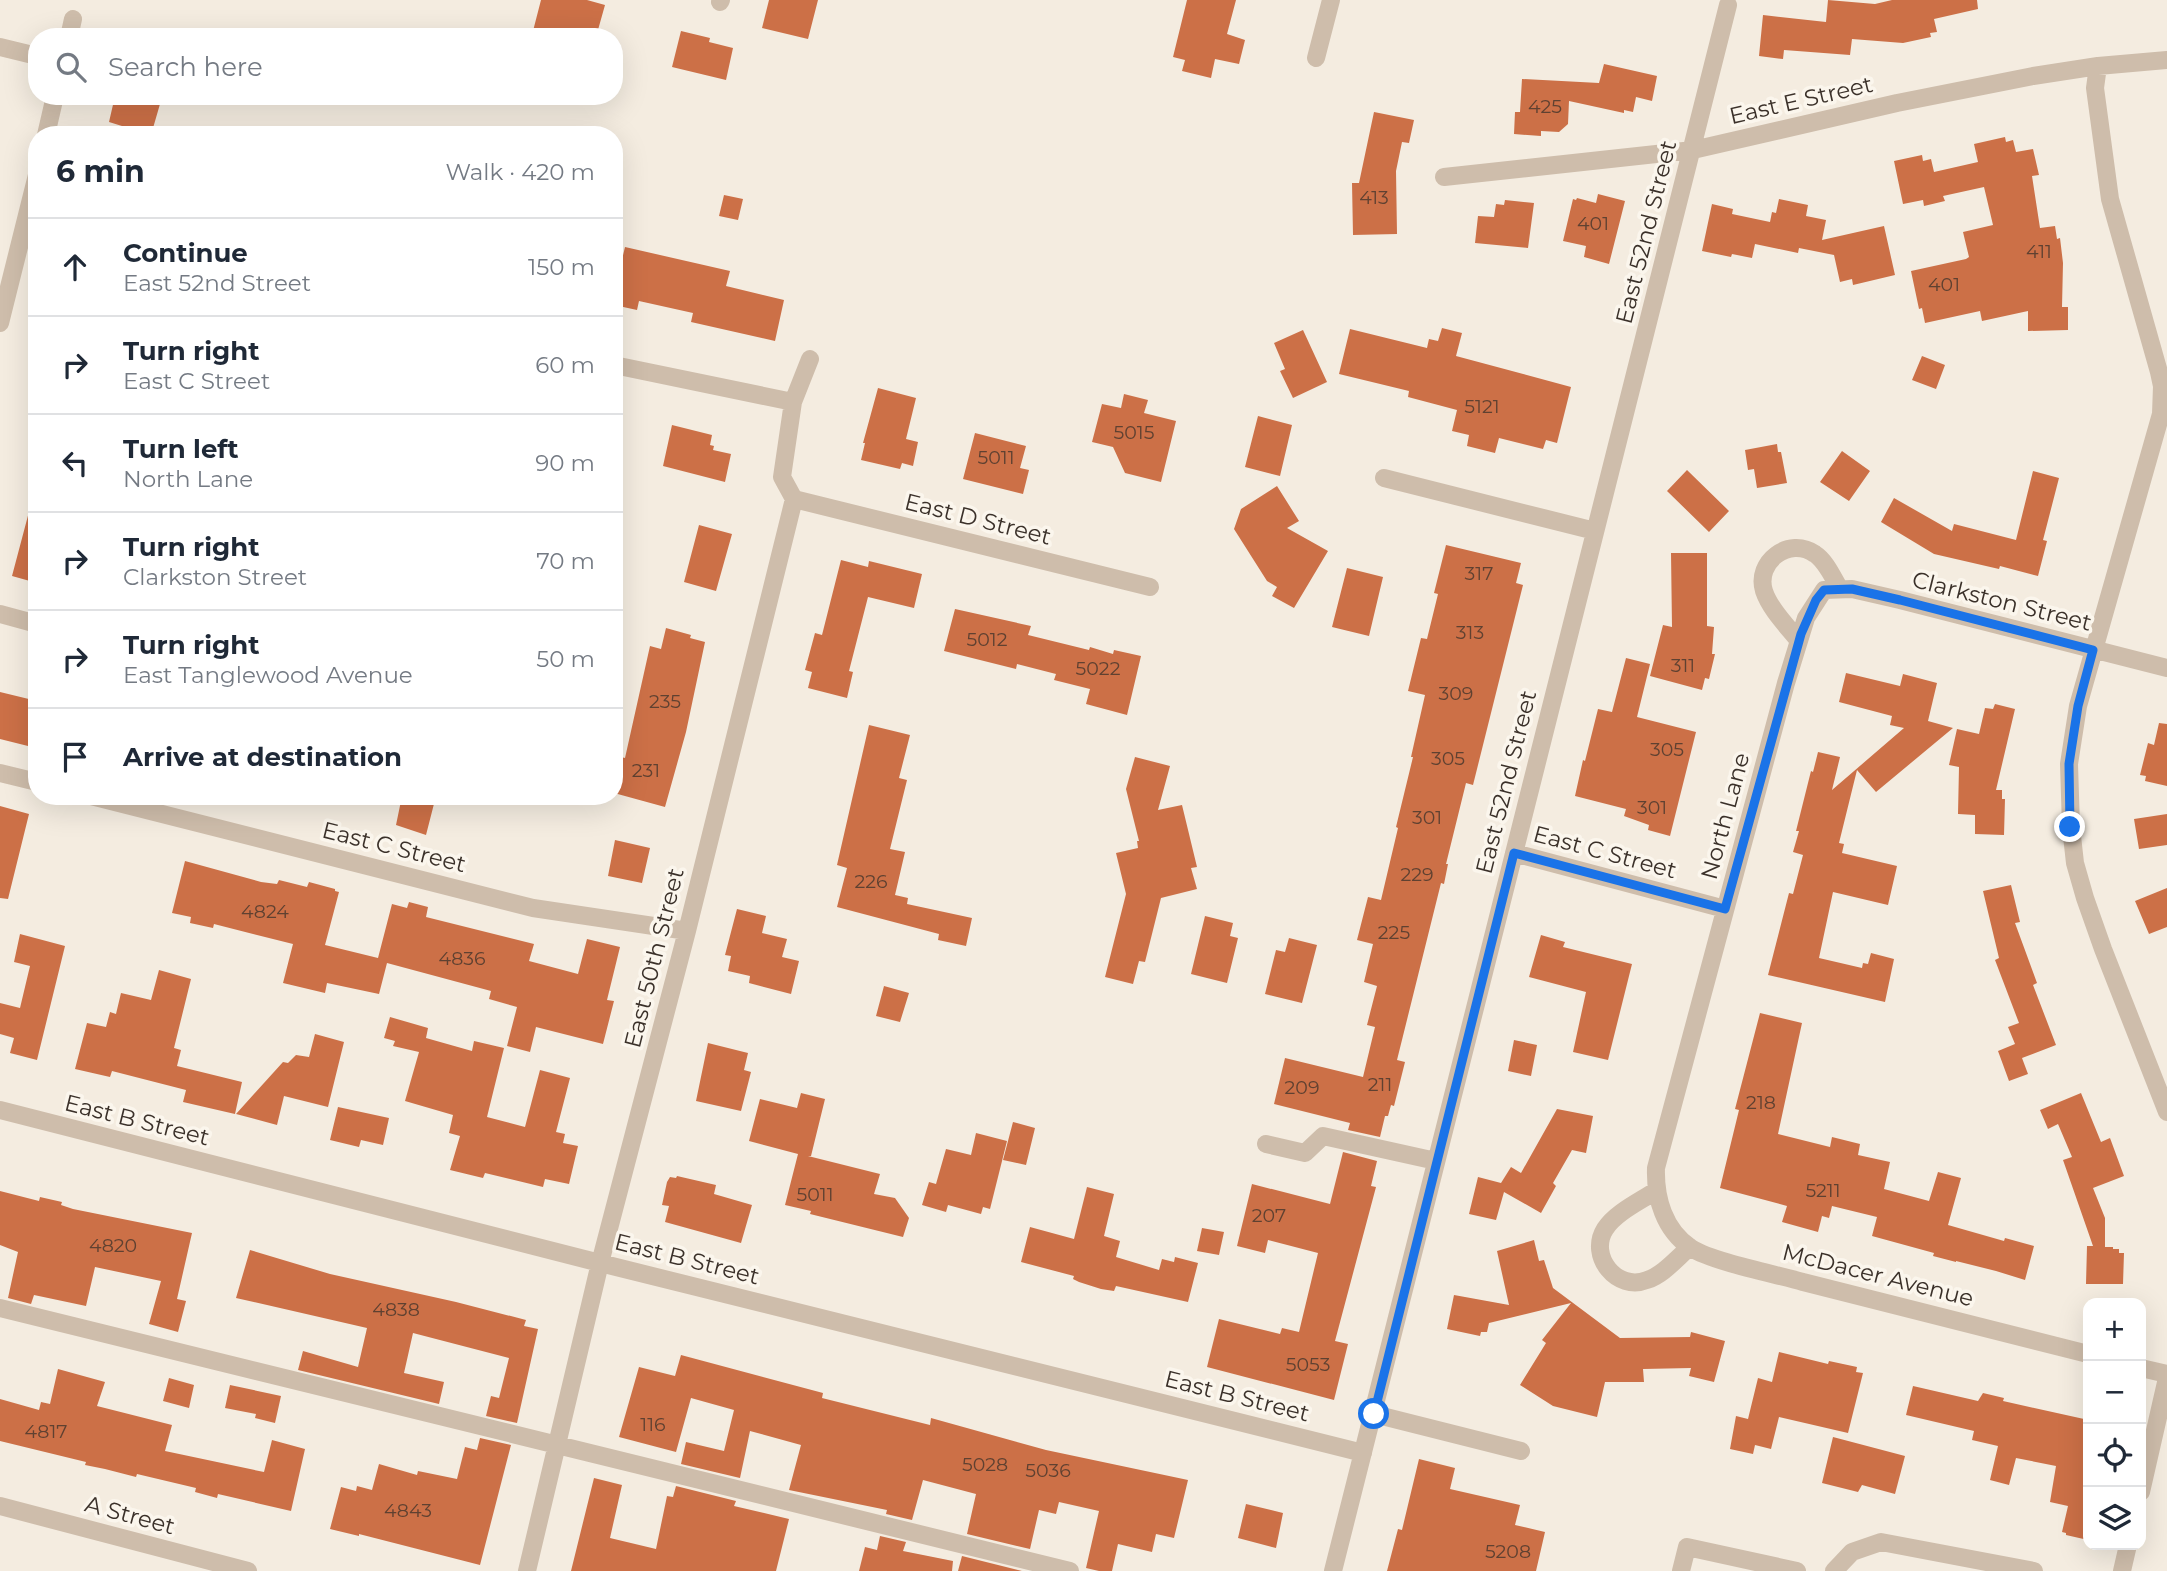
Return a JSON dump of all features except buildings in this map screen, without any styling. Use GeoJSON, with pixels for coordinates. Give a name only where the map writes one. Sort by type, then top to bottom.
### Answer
{"type":"FeatureCollection","features":[{"type":"Feature","properties":{"kind":"street"},"geometry":{"type":"LineString","coordinates":[[1316,58],[1331,0]]}},
{"type":"Feature","properties":{"kind":"street","name":"East 52nd Street"},"geometry":{"type":"LineString","coordinates":[[1333,1571],[1728,5]]}},
{"type":"Feature","properties":{"kind":"street"},"geometry":{"type":"LineString","coordinates":[[71,28],[73,19]]}},
{"type":"Feature","properties":{"kind":"street"},"geometry":{"type":"LineString","coordinates":[[0,47],[28,54]]}},
{"type":"Feature","properties":{"kind":"street","name":"East E Street"},"geometry":{"type":"LineString","coordinates":[[1444,177],[1693,150],[1897,103],[2033,76],[2098,66],[2167,60]]}},
{"type":"Feature","properties":{"kind":"street"},"geometry":{"type":"LineString","coordinates":[[2098,66],[2095,88],[2110,198],[2162,386],[2161,414],[2078,706],[2069,764],[2070,827],[2076,863],[2103,949],[2167,1112]]}},
{"type":"Feature","properties":{"kind":"street"},"geometry":{"type":"LineString","coordinates":[[48,126],[53,105]]}},
{"type":"Feature","properties":{"kind":"street"},"geometry":{"type":"LineString","coordinates":[[0,323],[28,235]]}},
{"type":"Feature","properties":{"kind":"street"},"geometry":{"type":"LineString","coordinates":[[794,499],[782,477],[793,402],[810,359]]}},
{"type":"Feature","properties":{"kind":"street"},"geometry":{"type":"LineString","coordinates":[[623,367],[793,402]]}},
{"type":"Feature","properties":{"kind":"street"},"geometry":{"type":"LineString","coordinates":[[1384,478],[1595,531]]}},
{"type":"Feature","properties":{"kind":"street","name":"East D Street"},"geometry":{"type":"LineString","coordinates":[[794,499],[1150,587]]}},
{"type":"Feature","properties":{"kind":"street","name":"East 50th Street"},"geometry":{"type":"LineString","coordinates":[[527,1571],[600,1263],[687,931],[794,499]]}},
{"type":"Feature","properties":{"kind":"street"},"geometry":{"type":"LineString","coordinates":[[1798,641],[1768,601],[1763,578],[1766,567],[1772,558],[1782,551],[1794,548],[1815,554],[1824,562],[1832,589]]}},
{"type":"Feature","properties":{"kind":"street","name":"Clarkston Street"},"geometry":{"type":"LineString","coordinates":[[1832,589],[1852,589],[1900,600],[2167,668]]}},
{"type":"Feature","properties":{"kind":"street","name":"North Lane"},"geometry":{"type":"LineString","coordinates":[[1667,1222],[1657,1190],[1656,1168],[1798,641],[1811,608],[1832,589]]}},
{"type":"Feature","properties":{"kind":"street"},"geometry":{"type":"LineString","coordinates":[[0,614],[28,622]]}},
{"type":"Feature","properties":{"kind":"street"},"geometry":{"type":"LineString","coordinates":[[0,773],[28,780]]}},
{"type":"Feature","properties":{"kind":"street","name":"East C Street"},"geometry":{"type":"LineString","coordinates":[[127,805],[533,908],[687,931]]}},
{"type":"Feature","properties":{"kind":"street","name":"East C Street"},"geometry":{"type":"LineString","coordinates":[[1514,853],[1725,909]]}},
{"type":"Feature","properties":{"kind":"street","name":"East B Street"},"geometry":{"type":"LineString","coordinates":[[0,1110],[1363,1453]]}},
{"type":"Feature","properties":{"kind":"street"},"geometry":{"type":"LineString","coordinates":[[1266,1144],[1305,1153],[1323,1136],[1436,1161]]}},
{"type":"Feature","properties":{"kind":"street"},"geometry":{"type":"LineString","coordinates":[[1657,1190],[1606,1227],[1600,1248],[1607,1269],[1625,1281],[1647,1281],[1690,1247]]}},
{"type":"Feature","properties":{"kind":"street","name":"McDacer Avenue"},"geometry":{"type":"LineString","coordinates":[[1667,1222],[1690,1247],[1702,1253],[2083,1353]]}},
{"type":"Feature","properties":{"kind":"street"},"geometry":{"type":"LineString","coordinates":[[0,1308],[1070,1571]]}},
{"type":"Feature","properties":{"kind":"street"},"geometry":{"type":"LineString","coordinates":[[2142,1487],[2167,1376],[2146,1370]]}},
{"type":"Feature","properties":{"kind":"street"},"geometry":{"type":"LineString","coordinates":[[1374,1414],[1521,1451]]}},
{"type":"Feature","properties":{"kind":"street","name":"A Street"},"geometry":{"type":"LineString","coordinates":[[0,1506],[248,1571]]}},
{"type":"Feature","properties":{"kind":"street"},"geometry":{"type":"LineString","coordinates":[[1834,1571],[1852,1552],[1881,1542],[2034,1571]]}},
{"type":"Feature","properties":{"kind":"street"},"geometry":{"type":"LineString","coordinates":[[1681,1571],[1687,1547],[1797,1571]]}},
{"type":"Feature","properties":{"kind":"street"},"geometry":{"type":"LineString","coordinates":[[2122,1571],[2128,1550]]}},
{"type":"Feature","properties":{"kind":"route"},"geometry":{"type":"LineString","coordinates":[[1374,1414],[1514,853],[1725,909],[1801,634],[1816,600],[1824,590],[1852,589],[2093,650],[2078,706],[2069,764],[2070,827]]}}]}
